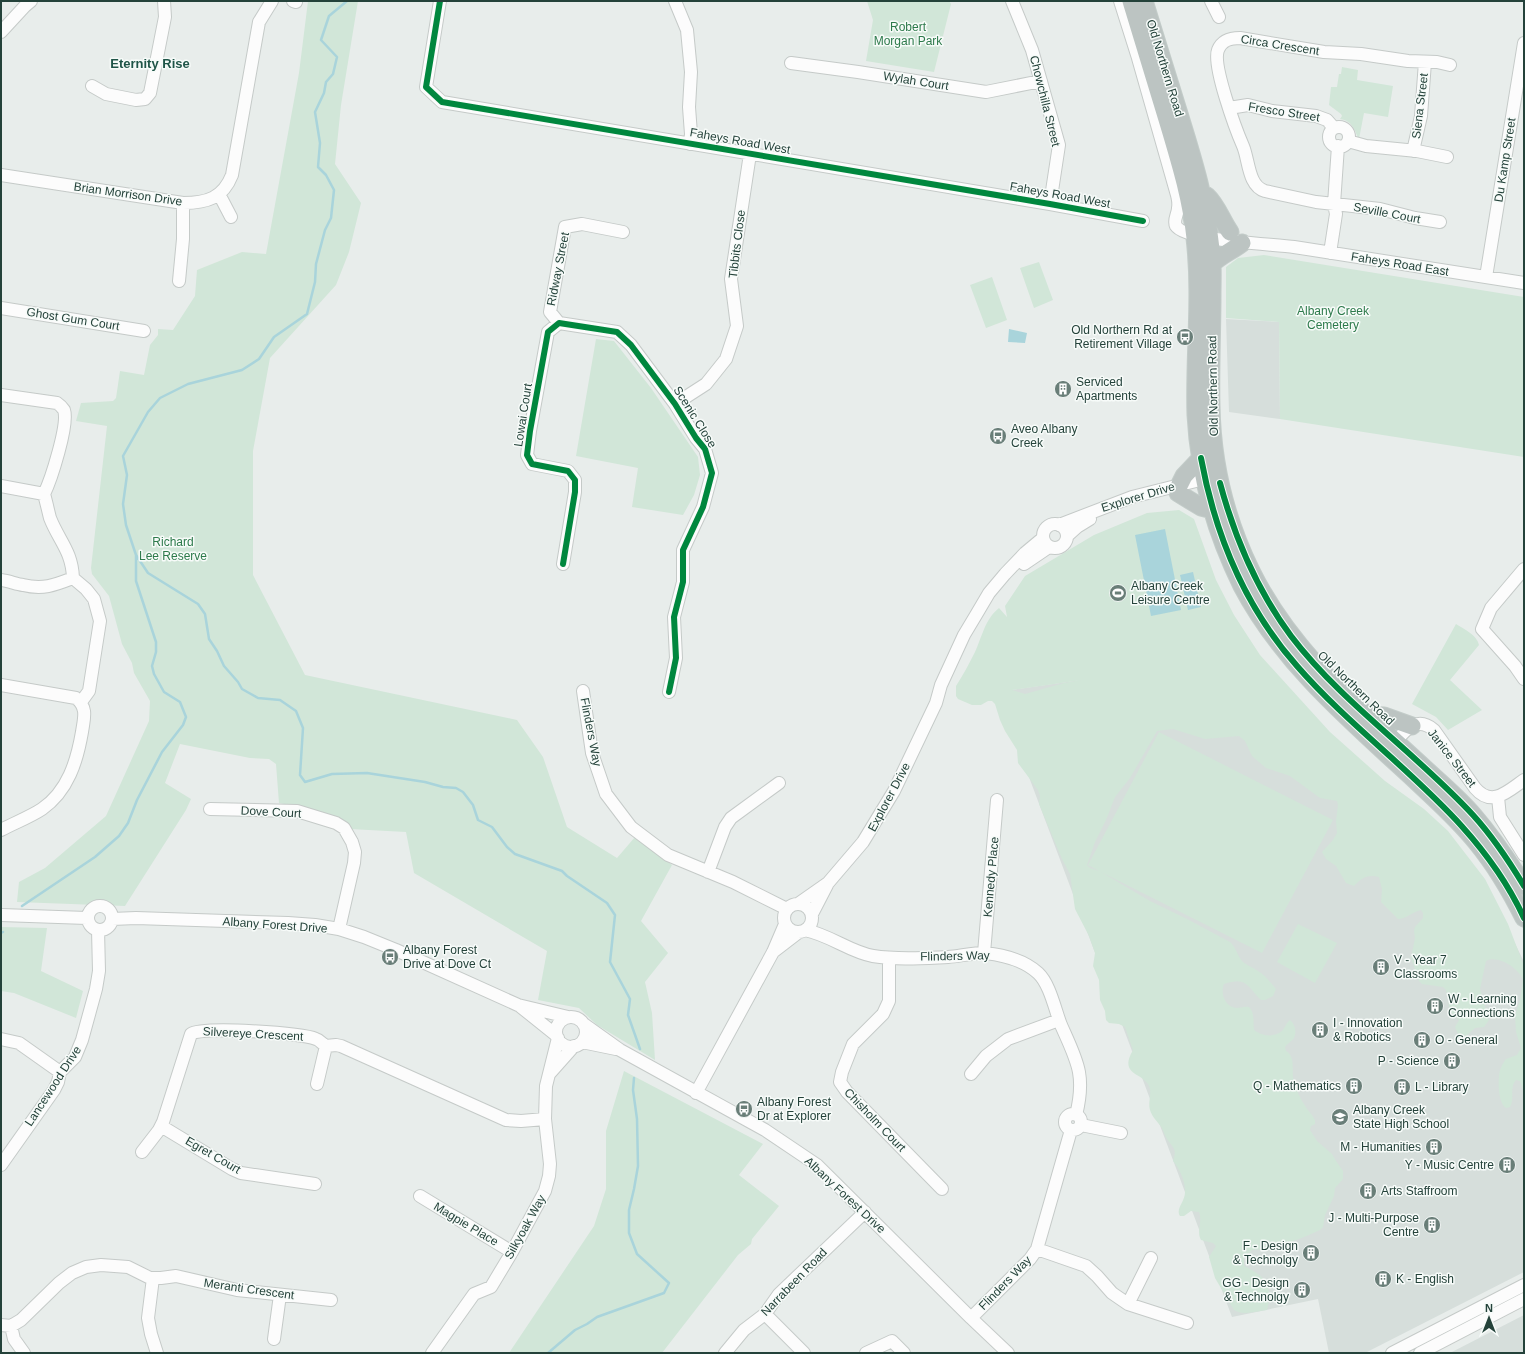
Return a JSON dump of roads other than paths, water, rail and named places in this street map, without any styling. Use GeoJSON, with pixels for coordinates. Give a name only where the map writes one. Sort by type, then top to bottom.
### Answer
{"type":"FeatureCollection","features":[{"type":"Feature","properties":{"kind":"highway","name":"Old Northern Road"},"geometry":{"type":"LineString","coordinates":[[1131,1],[1190,200],[1202,231],[1212,264],[1212,510],[1227,552],[1243,586],[1273,636],[1297,666],[1313,683],[1473,814],[1502,851],[1524,886]]}},
{"type":"Feature","properties":{"kind":"highway","name":"Old Northern Road"},"geometry":{"type":"LineString","coordinates":[[1144,1],[1202,192],[1202,231],[1198,278],[1196,414],[1201,458],[1213,481],[1251,571],[1272,608],[1292,637],[1316,666],[1367,715],[1391,747],[1477,842],[1501,877],[1524,918]]}},
{"type":"Feature","properties":{"kind":"highway"},"geometry":{"type":"LineString","coordinates":[[1202,192],[1213,201],[1221,220],[1236,237],[1234,250],[1221,256],[1212,264]]}},
{"type":"Feature","properties":{"kind":"highway"},"geometry":{"type":"LineString","coordinates":[[1201,458],[1184,476],[1179,489],[1201,507],[1212,510]]}},
{"type":"Feature","properties":{"kind":"highway"},"geometry":{"type":"LineString","coordinates":[[1367,715],[1384,716],[1412,726]]}},
{"type":"Feature","properties":{"kind":"street"},"geometry":{"type":"LineString","coordinates":[[92,86],[106,94],[136,100],[145,98],[150,93],[165,17],[164,1]]}},
{"type":"Feature","properties":{"kind":"street"},"geometry":{"type":"LineString","coordinates":[[231,218],[219,194],[228,183],[232,175],[260,22],[272,1]]}},
{"type":"Feature","properties":{"kind":"street","name":"Faheys Road West"},"geometry":{"type":"LineString","coordinates":[[440,1],[426,87],[442,102],[1050,204],[1142,221]]}},
{"type":"Feature","properties":{"kind":"street"},"geometry":{"type":"LineString","coordinates":[[675,1],[687,30],[691,72],[689,107],[691,134],[685,143]]}},
{"type":"Feature","properties":{"kind":"street","name":"Chowchilla Street"},"geometry":{"type":"LineString","coordinates":[[1012,1],[1026,33],[1059,145],[1050,204]]}},
{"type":"Feature","properties":{"kind":"street","name":"Old Northern Road"},"geometry":{"type":"LineString","coordinates":[[1120,1],[1138,58],[1177,196],[1178,206],[1175,221],[1176,225],[1180,230],[1202,231]]}},
{"type":"Feature","properties":{"kind":"street"},"geometry":{"type":"LineString","coordinates":[[1212,1],[1219,17]]}},
{"type":"Feature","properties":{"kind":"street"},"geometry":{"type":"LineString","coordinates":[[1,32],[25,3]]}},
{"type":"Feature","properties":{"kind":"street","name":"Circa Crescent"},"geometry":{"type":"LineString","coordinates":[[1334,204],[1293,198],[1262,190],[1254,182],[1244,147],[1238,137],[1216,60],[1219,47],[1231,38],[1240,38],[1330,53],[1360,54],[1450,65]]}},
{"type":"Feature","properties":{"kind":"street","name":"Du Kamp Street"},"geometry":{"type":"LineString","coordinates":[[1486,277],[1524,43]]}},
{"type":"Feature","properties":{"kind":"street","name":"Siena Street"},"geometry":{"type":"LineString","coordinates":[[1413,151],[1421,116],[1425,62]]}},
{"type":"Feature","properties":{"kind":"street","name":"Wylah Court"},"geometry":{"type":"LineString","coordinates":[[791,63],[986,92],[1041,81]]}},
{"type":"Feature","properties":{"kind":"street","name":"Fresco Street"},"geometry":{"type":"LineString","coordinates":[[1229,108],[1248,105],[1272,111],[1316,116],[1327,120],[1334,128],[1330,132],[1330,138],[1333,144],[1343,144]]}},
{"type":"Feature","properties":{"kind":"street"},"geometry":{"type":"LineString","coordinates":[[1326,252],[1336,214],[1334,204],[1343,144],[1447,156]]}},
{"type":"Feature","properties":{"kind":"street","name":"Tibbits Close"},"geometry":{"type":"LineString","coordinates":[[675,404],[706,384],[726,359],[737,326],[731,279],[750,154]]}},
{"type":"Feature","properties":{"kind":"street","name":"Brian Morrison Drive"},"geometry":{"type":"LineString","coordinates":[[1,175],[183,203],[202,202],[219,194]]}},
{"type":"Feature","properties":{"kind":"street"},"geometry":{"type":"LineString","coordinates":[[179,281],[183,239],[183,203]]}},
{"type":"Feature","properties":{"kind":"street","name":"Seville Court"},"geometry":{"type":"LineString","coordinates":[[1334,204],[1374,208],[1415,218],[1440,222]]}},
{"type":"Feature","properties":{"kind":"street","name":"Ridway Street"},"geometry":{"type":"LineString","coordinates":[[559,323],[550,312],[565,227],[582,224],[623,232]]}},
{"type":"Feature","properties":{"kind":"street","name":"Faheys Road East"},"geometry":{"type":"LineString","coordinates":[[1202,231],[1236,237],[1260,238],[1276,244],[1524,283]]}},
{"type":"Feature","properties":{"kind":"street","name":"Ghost Gum Court"},"geometry":{"type":"LineString","coordinates":[[1,308],[144,331]]}},
{"type":"Feature","properties":{"kind":"street","name":"Scenic Close"},"geometry":{"type":"LineString","coordinates":[[559,323],[617,332],[632,345],[675,404],[696,438],[705,449],[712,473],[704,507],[683,550],[684,582],[674,617],[676,658],[669,692]]}},
{"type":"Feature","properties":{"kind":"street","name":"Lowai Court"},"geometry":{"type":"LineString","coordinates":[[559,323],[548,332],[527,455],[532,464],[568,471],[575,480],[575,492],[563,564]]}},
{"type":"Feature","properties":{"kind":"street"},"geometry":{"type":"LineString","coordinates":[[1,395],[57,404],[64,410],[59,450],[44,494],[50,517],[69,553],[73,565],[73,578],[86,589],[94,599],[100,621],[89,691],[81,702]]}},
{"type":"Feature","properties":{"kind":"street","name":"Explorer Drive"},"geometry":{"type":"LineString","coordinates":[[1059,525],[1124,500],[1213,481]]}},
{"type":"Feature","properties":{"kind":"street"},"geometry":{"type":"LineString","coordinates":[[1,486],[44,494]]}},
{"type":"Feature","properties":{"kind":"street","name":"Explorer Drive"},"geometry":{"type":"LineString","coordinates":[[1067,536],[1077,527],[1098,516],[1179,489]]}},
{"type":"Feature","properties":{"kind":"street"},"geometry":{"type":"LineString","coordinates":[[1053,524],[1059,525],[1065,529],[1067,536],[1066,543],[1055,548],[1046,542],[1044,532],[1046,528],[1053,524]]}},
{"type":"Feature","properties":{"kind":"street","name":"Explorer Drive"},"geometry":{"type":"LineString","coordinates":[[696,1092],[773,952],[788,914],[828,883],[854,855],[872,830],[894,791],[936,703],[941,686],[964,635],[989,593],[1010,568],[1046,542]]}},
{"type":"Feature","properties":{"kind":"street"},"geometry":{"type":"LineString","coordinates":[[1524,569],[1491,608],[1482,629],[1515,666],[1524,679]]}},
{"type":"Feature","properties":{"kind":"street"},"geometry":{"type":"LineString","coordinates":[[1,580],[38,587],[53,586],[73,578]]}},
{"type":"Feature","properties":{"kind":"street"},"geometry":{"type":"LineString","coordinates":[[1,685],[76,698],[81,702],[84,708],[82,735],[73,769],[66,784],[58,795],[41,809],[1,830]]}},
{"type":"Feature","properties":{"kind":"street","name":"Flinders Way"},"geometry":{"type":"LineString","coordinates":[[583,691],[592,753],[606,794],[631,827],[668,855],[733,882],[765,899],[788,914]]}},
{"type":"Feature","properties":{"kind":"street","name":"Janice Street"},"geometry":{"type":"LineString","coordinates":[[1391,747],[1412,726],[1417,723],[1424,724],[1434,730],[1479,792],[1488,796],[1498,797]]}},
{"type":"Feature","properties":{"kind":"street"},"geometry":{"type":"LineString","coordinates":[[1524,780],[1498,797],[1500,817],[1524,855]]}},
{"type":"Feature","properties":{"kind":"street"},"geometry":{"type":"LineString","coordinates":[[708,872],[725,827],[731,818],[780,783]]}},
{"type":"Feature","properties":{"kind":"street","name":"Kennedy Place"},"geometry":{"type":"LineString","coordinates":[[984,953],[997,800]]}},
{"type":"Feature","properties":{"kind":"street","name":"Dove Court"},"geometry":{"type":"LineString","coordinates":[[210,809],[297,811],[336,823],[344,828],[352,842],[355,852],[354,863],[339,929]]}},
{"type":"Feature","properties":{"kind":"street","name":"Explorer Drive"},"geometry":{"type":"LineString","coordinates":[[773,952],[807,925],[828,883]]}},
{"type":"Feature","properties":{"kind":"street"},"geometry":{"type":"LineString","coordinates":[[100,906],[109,910],[112,919],[108,927],[98,930],[90,926],[87,918],[91,909],[100,906]]}},
{"type":"Feature","properties":{"kind":"street"},"geometry":{"type":"LineString","coordinates":[[806,907],[807,925],[791,930],[788,914],[806,907]]}},
{"type":"Feature","properties":{"kind":"street"},"geometry":{"type":"LineString","coordinates":[[1,915],[87,918]]}},
{"type":"Feature","properties":{"kind":"street","name":"Albany Forest Drive"},"geometry":{"type":"LineString","coordinates":[[112,919],[136,918],[288,923],[339,929],[396,950],[518,1005],[568,1017]]}},
{"type":"Feature","properties":{"kind":"street","name":"Flinders Way"},"geometry":{"type":"LineString","coordinates":[[807,925],[817,933],[860,953],[872,956],[889,958],[950,957],[984,953],[1016,960],[1038,973],[1050,993],[1080,1072],[1081,1094],[1076,1123],[1037,1249],[1030,1260],[971,1318]]}},
{"type":"Feature","properties":{"kind":"street","name":"Lancewood Drive"},"geometry":{"type":"LineString","coordinates":[[3,1158],[54,1090],[58,1082],[60,1072],[72,1060],[79,1049],[96,989],[99,971],[98,930]]}},
{"type":"Feature","properties":{"kind":"street","name":"Chisholm Court"},"geometry":{"type":"LineString","coordinates":[[889,958],[889,1001],[883,1014],[853,1044],[842,1072],[840,1082],[847,1092],[942,1189]]}},
{"type":"Feature","properties":{"kind":"street","name":"Albany Forest Drive"},"geometry":{"type":"LineString","coordinates":[[518,1005],[557,1037]]}},
{"type":"Feature","properties":{"kind":"street"},"geometry":{"type":"LineString","coordinates":[[549,1074],[578,1044],[586,1035],[585,1025],[578,1018],[568,1017],[562,1020],[558,1024],[557,1037],[565,1045],[578,1044]]}},
{"type":"Feature","properties":{"kind":"street"},"geometry":{"type":"LineString","coordinates":[[971,1074],[986,1056],[1008,1039],[1059,1020]]}},
{"type":"Feature","properties":{"kind":"street","name":"Albany Forest Drive"},"geometry":{"type":"LineString","coordinates":[[585,1025],[620,1050],[765,1130],[806,1157],[865,1212],[1005,1352]]}},
{"type":"Feature","properties":{"kind":"street","name":"Silvereye Crescent"},"geometry":{"type":"LineString","coordinates":[[142,1152],[161,1126],[190,1036],[194,1032],[206,1031],[298,1035],[316,1039],[326,1046],[341,1046],[506,1120],[520,1121],[546,1119]]}},
{"type":"Feature","properties":{"kind":"street","name":"Silkyoak Way"},"geometry":{"type":"LineString","coordinates":[[432,1353],[474,1294],[491,1287],[545,1191],[549,1176],[550,1164],[546,1119],[546,1086],[557,1037]]}},
{"type":"Feature","properties":{"kind":"street"},"geometry":{"type":"LineString","coordinates":[[1,1039],[19,1043],[60,1072]]}},
{"type":"Feature","properties":{"kind":"street","name":"Albany Forest Drive"},"geometry":{"type":"LineString","coordinates":[[578,1044],[620,1050]]}},
{"type":"Feature","properties":{"kind":"street"},"geometry":{"type":"LineString","coordinates":[[317,1084],[326,1046]]}},
{"type":"Feature","properties":{"kind":"street"},"geometry":{"type":"LineString","coordinates":[[1076,1123],[1122,1133]]}},
{"type":"Feature","properties":{"kind":"street","name":"Egret Court"},"geometry":{"type":"LineString","coordinates":[[161,1126],[241,1173],[315,1184]]}},
{"type":"Feature","properties":{"kind":"street","name":"Magpie Place"},"geometry":{"type":"LineString","coordinates":[[420,1196],[512,1252]]}},
{"type":"Feature","properties":{"kind":"street","name":"Narrabeen Road"},"geometry":{"type":"LineString","coordinates":[[725,1353],[744,1330],[765,1314],[779,1294],[865,1212]]}},
{"type":"Feature","properties":{"kind":"street"},"geometry":{"type":"LineString","coordinates":[[1037,1249],[1086,1266],[1112,1293],[1128,1304],[1187,1323]]}},
{"type":"Feature","properties":{"kind":"street"},"geometry":{"type":"LineString","coordinates":[[1128,1304],[1151,1258]]}},
{"type":"Feature","properties":{"kind":"street"},"geometry":{"type":"LineString","coordinates":[[24,1353],[6,1325],[18,1322],[26,1317],[65,1277],[86,1267],[106,1265],[128,1267],[137,1270],[147,1277],[154,1278],[148,1318],[157,1353]]}},
{"type":"Feature","properties":{"kind":"street","name":"Meranti Crescent"},"geometry":{"type":"LineString","coordinates":[[154,1278],[176,1276],[226,1288],[331,1300]]}},
{"type":"Feature","properties":{"kind":"street"},"geometry":{"type":"LineString","coordinates":[[1392,1353],[1524,1285]]}},
{"type":"Feature","properties":{"kind":"street"},"geometry":{"type":"LineString","coordinates":[[274,1339],[280,1294]]}},
{"type":"Feature","properties":{"kind":"street"},"geometry":{"type":"LineString","coordinates":[[1417,1340],[1424,1352],[1524,1299]]}},
{"type":"Feature","properties":{"kind":"street"},"geometry":{"type":"LineString","coordinates":[[765,1314],[804,1353]]}},
{"type":"Feature","properties":{"kind":"street"},"geometry":{"type":"LineString","coordinates":[[866,1353],[892,1341],[904,1353]]}},
{"type":"Feature","properties":{"kind":"water"},"geometry":{"type":"Polygon","coordinates":[[[1009,329],[1027,333],[1025,343],[1008,342],[1009,329]]]}},
{"type":"Feature","properties":{"kind":"water"},"geometry":{"type":"Polygon","coordinates":[[[1165,529],[1181,610],[1151,616],[1135,535],[1165,529]]]}},
{"type":"Feature","properties":{"kind":"water"},"geometry":{"type":"Polygon","coordinates":[[[1193,572],[1201,607],[1188,610],[1180,575],[1193,572]]]}},
{"type":"Feature","properties":{"kind":"waterway"},"geometry":{"type":"LineString","coordinates":[[347,1],[329,16],[321,40],[337,57],[333,74],[326,82],[324,93],[315,112],[320,143],[318,167],[326,175],[334,190],[331,218],[325,230],[316,264],[315,282],[307,314],[274,337],[259,359],[242,370],[188,384],[160,398],[148,412],[123,456],[127,475],[123,504],[126,525],[136,555],[148,573],[198,604],[205,614],[209,639],[224,666],[242,689],[258,698],[280,700],[296,711],[303,728],[300,775],[305,782],[332,774],[367,773],[456,788],[463,792],[473,805],[478,820],[492,827],[507,847],[515,854],[562,871],[607,903],[615,915],[610,962],[630,999],[628,1015],[640,1049]]}},
{"type":"Feature","properties":{"kind":"waterway"},"geometry":{"type":"LineString","coordinates":[[22,906],[95,857],[119,836],[128,823],[137,800],[162,752],[183,725],[186,717],[180,702],[164,692],[154,674],[152,666],[156,652],[156,642],[136,581],[136,555]]}},
{"type":"Feature","properties":{"kind":"waterway"},"geometry":{"type":"LineString","coordinates":[[548,1353],[575,1330],[597,1317],[664,1293],[669,1283],[637,1254],[629,1233],[629,1210],[638,1166],[637,1119],[633,1090],[634,1078]]}},
{"type":"Feature","properties":{"kind":"place","name":"Old Northern Rd at Retirement Village"},"geometry":{"type":"Point","coordinates":[1185,337]}},
{"type":"Feature","properties":{"kind":"place","name":"Serviced Apartments"},"geometry":{"type":"Point","coordinates":[1063,389]}},
{"type":"Feature","properties":{"kind":"place","name":"Aveo Albany Creek"},"geometry":{"type":"Point","coordinates":[998,436]}},
{"type":"Feature","properties":{"kind":"place","name":"Albany Creek Leisure Centre"},"geometry":{"type":"Point","coordinates":[1118,593]}},
{"type":"Feature","properties":{"kind":"place","name":"Albany Forest Drive at Dove Ct"},"geometry":{"type":"Point","coordinates":[390,957]}},
{"type":"Feature","properties":{"kind":"place","name":"V - Year 7 Classrooms"},"geometry":{"type":"Point","coordinates":[1381,967]}},
{"type":"Feature","properties":{"kind":"place","name":"W - Learning Connections"},"geometry":{"type":"Point","coordinates":[1435,1006]}},
{"type":"Feature","properties":{"kind":"place","name":"I - Innovation & Robotics"},"geometry":{"type":"Point","coordinates":[1320,1030]}},
{"type":"Feature","properties":{"kind":"place","name":"O - General"},"geometry":{"type":"Point","coordinates":[1422,1040]}},
{"type":"Feature","properties":{"kind":"place","name":"P - Science"},"geometry":{"type":"Point","coordinates":[1452,1061]}},
{"type":"Feature","properties":{"kind":"place","name":"Q - Mathematics"},"geometry":{"type":"Point","coordinates":[1354,1086]}},
{"type":"Feature","properties":{"kind":"place","name":"L - Library"},"geometry":{"type":"Point","coordinates":[1402,1087]}},
{"type":"Feature","properties":{"kind":"place","name":"Albany Forest Dr at Explorer"},"geometry":{"type":"Point","coordinates":[744,1109]}},
{"type":"Feature","properties":{"kind":"place","name":"Albany Creek State High School"},"geometry":{"type":"Point","coordinates":[1340,1117]}},
{"type":"Feature","properties":{"kind":"place","name":"M - Humanities"},"geometry":{"type":"Point","coordinates":[1434,1147]}},
{"type":"Feature","properties":{"kind":"place","name":"Y - Music Centre"},"geometry":{"type":"Point","coordinates":[1507,1165]}},
{"type":"Feature","properties":{"kind":"place","name":"Arts Staffroom"},"geometry":{"type":"Point","coordinates":[1368,1191]}},
{"type":"Feature","properties":{"kind":"place","name":"J - Multi-Purpose Centre"},"geometry":{"type":"Point","coordinates":[1432,1225]}},
{"type":"Feature","properties":{"kind":"place","name":"F - Design & Technolgy"},"geometry":{"type":"Point","coordinates":[1311,1253]}},
{"type":"Feature","properties":{"kind":"place","name":"K - English"},"geometry":{"type":"Point","coordinates":[1383,1279]}},
{"type":"Feature","properties":{"kind":"place","name":"GG - Design & Technolgy"},"geometry":{"type":"Point","coordinates":[1302,1290]}},
{"type":"Feature","properties":{"kind":"district","name":"Eternity Rise"},"geometry":{"type":"Point","coordinates":[150,63]}},
{"type":"Feature","properties":{"kind":"park label","name":"Robert Morgan Park"},"geometry":{"type":"Point","coordinates":[908,34]}},
{"type":"Feature","properties":{"kind":"park label","name":"Albany Creek Cemetery"},"geometry":{"type":"Point","coordinates":[1333,318]}},
{"type":"Feature","properties":{"kind":"park label","name":"Richard Lee Reserve"},"geometry":{"type":"Point","coordinates":[173,549]}}]}
